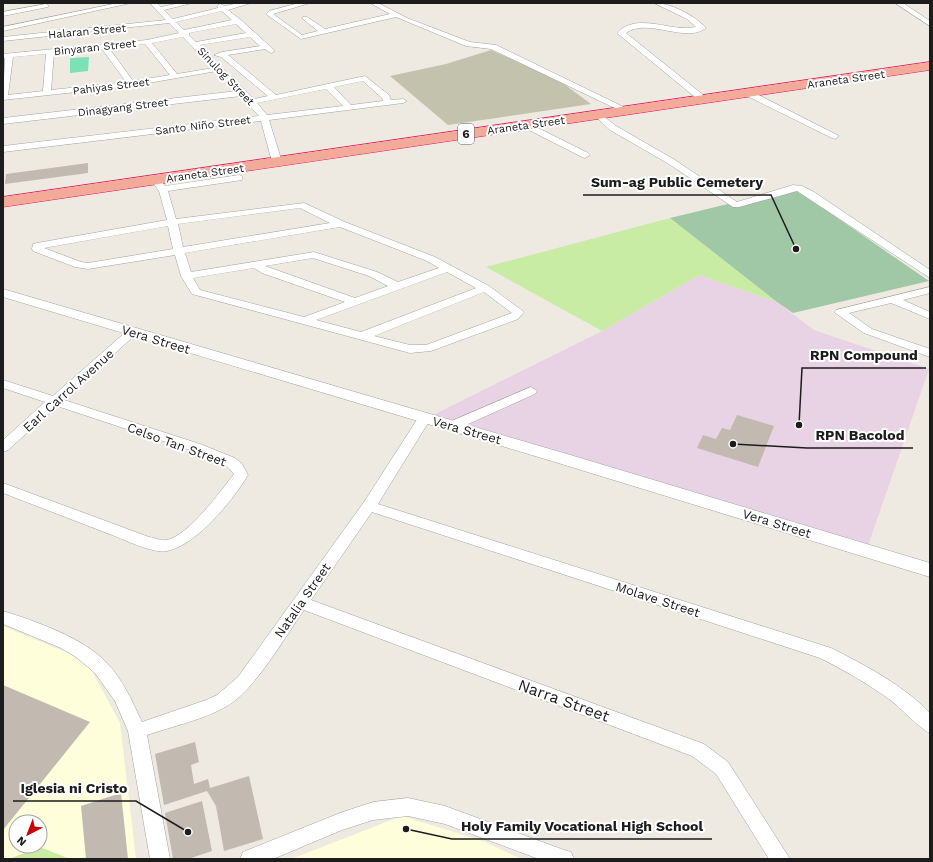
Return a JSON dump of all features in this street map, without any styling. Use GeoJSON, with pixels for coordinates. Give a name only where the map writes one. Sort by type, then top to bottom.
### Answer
{"type":"FeatureCollection","features":[{"type":"Feature","properties":{"kind":"highway","name":"Araneta Street"},"geometry":{"type":"LineString","coordinates":[[3,202],[159,184],[277,162],[930,66]]}},
{"type":"Feature","properties":{"kind":"street"},"geometry":{"type":"LineString","coordinates":[[3,29],[128,3]]}},
{"type":"Feature","properties":{"kind":"street","name":"Sinulog Street"},"geometry":{"type":"LineString","coordinates":[[153,3],[161,8],[171,21],[196,44],[218,69],[252,102],[264,117],[277,162]]}},
{"type":"Feature","properties":{"kind":"street"},"geometry":{"type":"LineString","coordinates":[[161,8],[189,3]]}},
{"type":"Feature","properties":{"kind":"street"},"geometry":{"type":"LineString","coordinates":[[208,58],[222,54],[268,49],[218,3]]}},
{"type":"Feature","properties":{"kind":"street","name":"Halaran Street"},"geometry":{"type":"LineString","coordinates":[[3,39],[120,28],[171,21],[224,10],[248,3]]}},
{"type":"Feature","properties":{"kind":"street"},"geometry":{"type":"LineString","coordinates":[[307,3],[271,12],[269,14],[300,37],[396,14]]}},
{"type":"Feature","properties":{"kind":"street"},"geometry":{"type":"LineString","coordinates":[[373,3],[474,46],[493,47],[628,111]]}},
{"type":"Feature","properties":{"kind":"street"},"geometry":{"type":"LineString","coordinates":[[657,3],[689,18],[702,28],[683,31],[656,26],[638,27],[625,29],[622,33],[704,100]]}},
{"type":"Feature","properties":{"kind":"street"},"geometry":{"type":"LineString","coordinates":[[898,3],[930,24]]}},
{"type":"Feature","properties":{"kind":"street"},"geometry":{"type":"LineString","coordinates":[[3,14],[45,5],[56,18]]}},
{"type":"Feature","properties":{"kind":"street"},"geometry":{"type":"LineString","coordinates":[[305,18],[324,32]]}},
{"type":"Feature","properties":{"kind":"street","name":"Binyaran Street"},"geometry":{"type":"LineString","coordinates":[[6,56],[147,42],[239,21]]}},
{"type":"Feature","properties":{"kind":"street"},"geometry":{"type":"LineString","coordinates":[[196,44],[253,34]]}},
{"type":"Feature","properties":{"kind":"street"},"geometry":{"type":"LineString","coordinates":[[147,42],[176,78]]}},
{"type":"Feature","properties":{"kind":"street"},"geometry":{"type":"LineString","coordinates":[[105,47],[131,84]]}},
{"type":"Feature","properties":{"kind":"street"},"geometry":{"type":"LineString","coordinates":[[47,93],[50,52]]}},
{"type":"Feature","properties":{"kind":"street"},"geometry":{"type":"LineString","coordinates":[[222,54],[275,98]]}},
{"type":"Feature","properties":{"kind":"street"},"geometry":{"type":"LineString","coordinates":[[3,98],[6,56]]}},
{"type":"Feature","properties":{"kind":"street","name":"Pahiyas Street"},"geometry":{"type":"LineString","coordinates":[[3,98],[176,78],[218,69]]}},
{"type":"Feature","properties":{"kind":"street"},"geometry":{"type":"LineString","coordinates":[[252,102],[329,87],[365,78],[386,97],[387,102]]}},
{"type":"Feature","properties":{"kind":"street"},"geometry":{"type":"LineString","coordinates":[[329,87],[348,106]]}},
{"type":"Feature","properties":{"kind":"street","name":"Dinagyang Street"},"geometry":{"type":"LineString","coordinates":[[3,121],[243,93]]}},
{"type":"Feature","properties":{"kind":"street"},"geometry":{"type":"LineString","coordinates":[[748,93],[836,136]]}},
{"type":"Feature","properties":{"kind":"street","name":"Santo Niño Street"},"geometry":{"type":"LineString","coordinates":[[3,149],[348,106],[403,101]]}},
{"type":"Feature","properties":{"kind":"street"},"geometry":{"type":"LineString","coordinates":[[598,115],[612,128],[672,162],[736,205],[793,188],[799,188],[811,194],[930,275]]}},
{"type":"Feature","properties":{"kind":"street"},"geometry":{"type":"LineString","coordinates":[[526,125],[585,155]]}},
{"type":"Feature","properties":{"kind":"street"},"geometry":{"type":"LineString","coordinates":[[239,178],[159,184],[173,222],[179,252],[186,276],[191,288],[196,292],[360,337],[419,350],[514,317],[518,312],[485,288],[448,268],[411,250],[341,224],[297,204],[173,222],[41,244],[37,246],[38,249],[83,266],[179,252],[341,224]]}},
{"type":"Feature","properties":{"kind":"street"},"geometry":{"type":"LineString","coordinates":[[186,276],[314,255],[377,275],[397,286]]}},
{"type":"Feature","properties":{"kind":"street"},"geometry":{"type":"LineString","coordinates":[[256,265],[266,271],[354,301]]}},
{"type":"Feature","properties":{"kind":"street"},"geometry":{"type":"LineString","coordinates":[[304,321],[354,301],[448,268]]}},
{"type":"Feature","properties":{"kind":"street"},"geometry":{"type":"LineString","coordinates":[[360,337],[485,288]]}},
{"type":"Feature","properties":{"kind":"street"},"geometry":{"type":"LineString","coordinates":[[930,290],[840,312],[868,331],[930,353]]}},
{"type":"Feature","properties":{"kind":"street","name":"Vera Street"},"geometry":{"type":"LineString","coordinates":[[3,293],[561,458],[930,570]]}},
{"type":"Feature","properties":{"kind":"street"},"geometry":{"type":"LineString","coordinates":[[894,300],[930,316]]}},
{"type":"Feature","properties":{"kind":"street","name":"Earl Carrol Avenue"},"geometry":{"type":"LineString","coordinates":[[3,447],[132,332]]}},
{"type":"Feature","properties":{"kind":"street","name":"Celso Tan Street"},"geometry":{"type":"LineString","coordinates":[[3,384],[230,461],[238,467],[241,475],[191,534],[178,542],[164,546],[147,542],[3,488]]}},
{"type":"Feature","properties":{"kind":"street"},"geometry":{"type":"LineString","coordinates":[[452,426],[531,391]]}},
{"type":"Feature","properties":{"kind":"street","name":"Natalia Street"},"geometry":{"type":"LineString","coordinates":[[137,731],[211,706],[223,700],[244,682],[369,506],[425,418]]}},
{"type":"Feature","properties":{"kind":"street","name":"Molave Street"},"geometry":{"type":"LineString","coordinates":[[369,506],[825,653],[853,667],[896,696],[930,725]]}},
{"type":"Feature","properties":{"kind":"street","name":"Narra Street"},"geometry":{"type":"LineString","coordinates":[[301,603],[698,750],[722,768],[780,859]]}},
{"type":"Feature","properties":{"kind":"street"},"geometry":{"type":"LineString","coordinates":[[3,617],[67,643],[82,652],[101,668],[122,697],[137,731],[160,859]]}},
{"type":"Feature","properties":{"kind":"street"},"geometry":{"type":"LineString","coordinates":[[250,859],[346,819],[373,811],[408,807],[445,815],[564,859]]}},
{"type":"Feature","properties":{"kind":"shaded area"},"geometry":{"type":"Polygon","coordinates":[[[491,50],[560,81],[591,104],[448,125],[390,76],[446,64],[491,50]]]}},
{"type":"Feature","properties":{"kind":"shaded area"},"geometry":{"type":"Polygon","coordinates":[[[794,188],[929,281],[793,313],[670,218],[794,188]]]}},
{"type":"Feature","properties":{"kind":"shaded area"},"geometry":{"type":"Polygon","coordinates":[[[699,275],[777,302],[814,330],[929,369],[868,546],[433,415],[602,331],[699,275]]]}},
{"type":"Feature","properties":{"kind":"shaded area"},"geometry":{"type":"Polygon","coordinates":[[[3,626],[70,654],[92,671],[120,723],[136,859],[3,859],[3,626]]]}},
{"type":"Feature","properties":{"kind":"shaded area"},"geometry":{"type":"Polygon","coordinates":[[[402,816],[483,841],[521,859],[291,859],[402,816]]]}},
{"type":"Feature","properties":{"kind":"green space"},"geometry":{"type":"Polygon","coordinates":[[[89,57],[88,71],[70,73],[70,58],[89,57]]]}},
{"type":"Feature","properties":{"kind":"green space"},"geometry":{"type":"Polygon","coordinates":[[[670,218],[777,302],[699,275],[602,331],[486,267],[670,218]]]}},
{"type":"Feature","properties":{"kind":"green space"},"geometry":{"type":"Polygon","coordinates":[[[48,850],[70,859],[9,859],[22,854],[48,854],[48,850]]]}},
{"type":"Feature","properties":{"kind":"building"},"geometry":{"type":"Polygon","coordinates":[[[88,163],[88,173],[5,184],[6,174],[88,163]]]}},
{"type":"Feature","properties":{"kind":"building"},"geometry":{"type":"Polygon","coordinates":[[[737,415],[774,426],[758,467],[697,448],[703,435],[716,439],[722,428],[730,430],[737,415]]]}},
{"type":"Feature","properties":{"kind":"building"},"geometry":{"type":"Polygon","coordinates":[[[3,685],[90,722],[16,814],[8,814],[8,824],[3,830],[3,685]]]}},
{"type":"Feature","properties":{"kind":"building"},"geometry":{"type":"Polygon","coordinates":[[[195,742],[199,762],[191,765],[194,784],[208,779],[210,788],[249,776],[263,839],[224,851],[216,806],[207,791],[164,805],[155,754],[195,742]]]}},
{"type":"Feature","properties":{"kind":"building"},"geometry":{"type":"Polygon","coordinates":[[[121,793],[128,859],[86,859],[81,806],[121,793]]]}},
{"type":"Feature","properties":{"kind":"building"},"geometry":{"type":"Polygon","coordinates":[[[202,801],[212,851],[188,859],[173,859],[165,813],[202,801]]]}},
{"type":"Feature","properties":{"kind":"place","name":"Sum-ag Public Cemetery"},"geometry":{"type":"Point","coordinates":[796,249]}},
{"type":"Feature","properties":{"kind":"place","name":"RPN Compound"},"geometry":{"type":"Point","coordinates":[799,425]}},
{"type":"Feature","properties":{"kind":"place","name":"RPN Bacolod"},"geometry":{"type":"Point","coordinates":[733,444]}},
{"type":"Feature","properties":{"kind":"place","name":"Holy Family Vocational High School"},"geometry":{"type":"Point","coordinates":[406,829]}},
{"type":"Feature","properties":{"kind":"place","name":"Iglesia ni Cristo"},"geometry":{"type":"Point","coordinates":[188,832]}}]}
